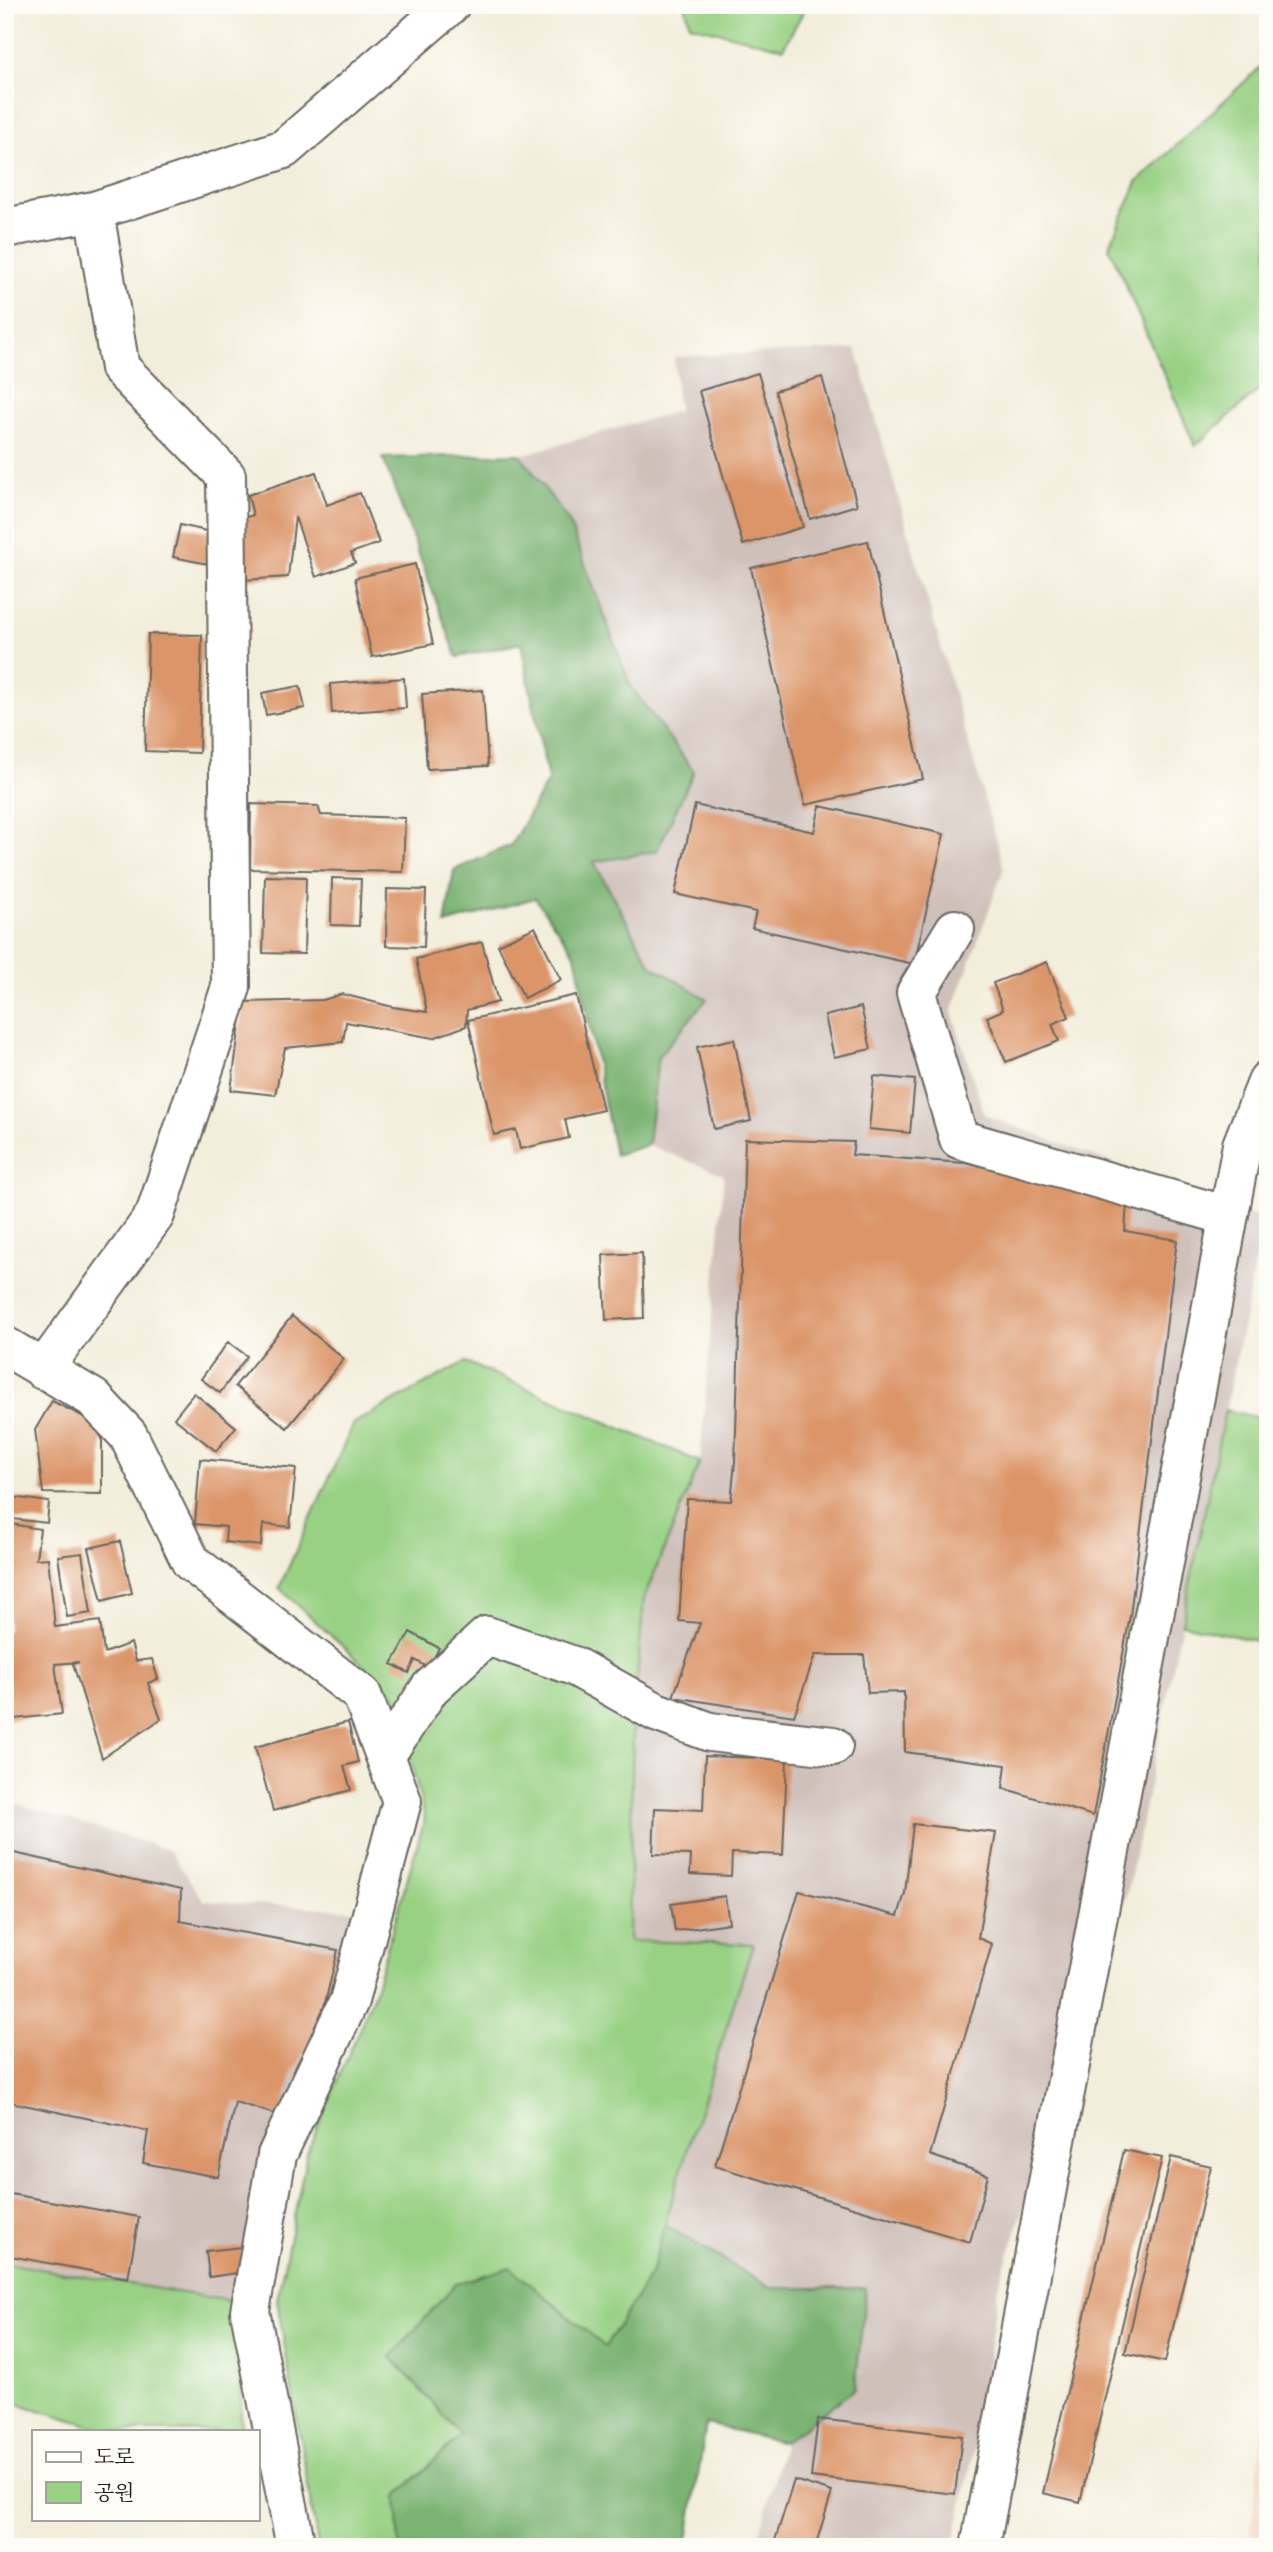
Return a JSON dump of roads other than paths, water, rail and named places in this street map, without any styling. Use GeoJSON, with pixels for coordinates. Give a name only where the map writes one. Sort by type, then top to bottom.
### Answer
{"type":"FeatureCollection","features":[{"type":"Feature","properties":{"kind":"street"},"geometry":{"type":"LineString","coordinates":[[5,228],[94,211],[284,149],[450,5]]}},
{"type":"Feature","properties":{"kind":"street"},"geometry":{"type":"LineString","coordinates":[[43,1370],[155,1215],[231,987],[226,476],[120,368],[94,211]]}},
{"type":"Feature","properties":{"kind":"street"},"geometry":{"type":"LineString","coordinates":[[955,929],[916,993],[959,1139],[1228,1216]]}},
{"type":"Feature","properties":{"kind":"street"},"geometry":{"type":"LineString","coordinates":[[980,2547],[1228,1216],[1242,1145],[1268,1080]]}},
{"type":"Feature","properties":{"kind":"street"},"geometry":{"type":"LineString","coordinates":[[5,1346],[93,1398],[128,1435],[191,1562],[362,1695],[402,1801],[349,2001],[277,2155],[250,2311],[296,2547]]}},
{"type":"Feature","properties":{"kind":"street"},"geometry":{"type":"LineString","coordinates":[[385,1756],[430,1688],[487,1636],[574,1666],[656,1712],[710,1732],[833,1746]]}}]}
